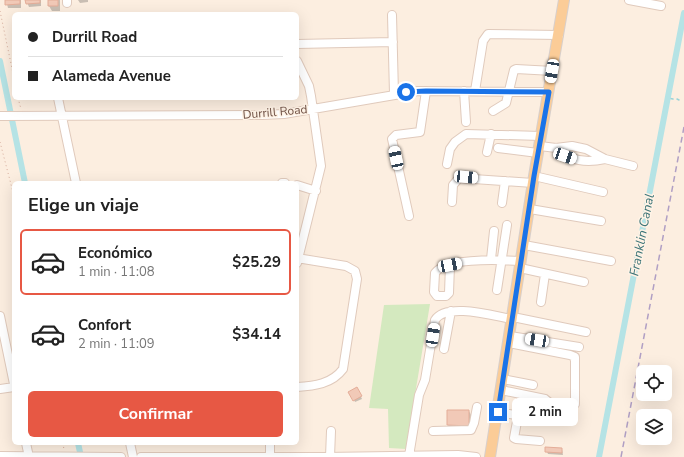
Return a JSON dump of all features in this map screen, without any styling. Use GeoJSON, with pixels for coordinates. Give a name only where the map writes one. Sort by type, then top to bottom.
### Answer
{"type":"FeatureCollection","features":[{"type":"Feature","properties":{"kind":"main road"},"geometry":{"type":"LineString","coordinates":[[490,457],[520,264],[564,0]]}},
{"type":"Feature","properties":{"kind":"street"},"geometry":{"type":"LineString","coordinates":[[629,0],[661,6]]}},
{"type":"Feature","properties":{"kind":"street"},"geometry":{"type":"LineString","coordinates":[[392,15],[394,94]]}},
{"type":"Feature","properties":{"kind":"street"},"geometry":{"type":"LineString","coordinates":[[475,91],[483,41],[488,34],[558,35]]}},
{"type":"Feature","properties":{"kind":"street"},"geometry":{"type":"LineString","coordinates":[[299,44],[393,42]]}},
{"type":"Feature","properties":{"kind":"street"},"geometry":{"type":"LineString","coordinates":[[299,66],[309,86],[321,160],[316,191],[299,253]]}},
{"type":"Feature","properties":{"kind":"street"},"geometry":{"type":"LineString","coordinates":[[493,111],[505,105],[512,72],[516,69],[552,71]]}},
{"type":"Feature","properties":{"kind":"street"},"geometry":{"type":"LineString","coordinates":[[408,216],[392,139],[396,135],[418,133],[422,126],[426,91]]}},
{"type":"Feature","properties":{"kind":"street","name":"Durrill Road"},"geometry":{"type":"LineString","coordinates":[[2,116],[262,115],[313,109],[394,94],[426,91],[549,92]]}},
{"type":"Feature","properties":{"kind":"street"},"geometry":{"type":"LineString","coordinates":[[464,91],[466,122]]}},
{"type":"Feature","properties":{"kind":"street"},"geometry":{"type":"LineString","coordinates":[[58,100],[76,181]]}},
{"type":"Feature","properties":{"kind":"street"},"geometry":{"type":"LineString","coordinates":[[447,164],[450,149],[461,137],[470,133],[491,134],[556,148],[572,146],[586,148],[605,159],[633,166]]}},
{"type":"Feature","properties":{"kind":"street"},"geometry":{"type":"LineString","coordinates":[[487,152],[491,134]]}},
{"type":"Feature","properties":{"kind":"street"},"geometry":{"type":"LineString","coordinates":[[498,148],[540,145]]}},
{"type":"Feature","properties":{"kind":"street"},"geometry":{"type":"LineString","coordinates":[[556,148],[565,156],[575,160],[590,162],[605,159]]}},
{"type":"Feature","properties":{"kind":"street"},"geometry":{"type":"LineString","coordinates":[[452,202],[453,185],[459,178],[505,181],[534,179],[603,192]]}},
{"type":"Feature","properties":{"kind":"street"},"geometry":{"type":"LineString","coordinates":[[502,203],[505,181]]}},
{"type":"Feature","properties":{"kind":"street"},"geometry":{"type":"LineString","coordinates":[[299,186],[316,191]]}},
{"type":"Feature","properties":{"kind":"street"},"geometry":{"type":"LineString","coordinates":[[530,209],[601,220]]}},
{"type":"Feature","properties":{"kind":"street"},"geometry":{"type":"LineString","coordinates":[[498,290],[507,225]]}},
{"type":"Feature","properties":{"kind":"street"},"geometry":{"type":"LineString","coordinates":[[491,259],[494,231]]}},
{"type":"Feature","properties":{"kind":"street"},"geometry":{"type":"LineString","coordinates":[[524,245],[610,261]]}},
{"type":"Feature","properties":{"kind":"street"},"geometry":{"type":"LineString","coordinates":[[450,265],[491,259],[502,260],[520,264],[545,274],[584,282]]}},
{"type":"Feature","properties":{"kind":"street"},"geometry":{"type":"LineString","coordinates":[[299,260],[346,266],[355,271],[357,279],[343,369],[334,378],[320,384],[299,387]]}},
{"type":"Feature","properties":{"kind":"street"},"geometry":{"type":"LineString","coordinates":[[541,302],[545,274]]}},
{"type":"Feature","properties":{"kind":"street"},"geometry":{"type":"LineString","coordinates":[[444,349],[451,311]]}},
{"type":"Feature","properties":{"kind":"street"},"geometry":{"type":"LineString","coordinates":[[409,456],[419,395],[425,380],[435,320],[441,313],[451,311],[512,318],[586,332]]}},
{"type":"Feature","properties":{"kind":"street"},"geometry":{"type":"LineString","coordinates":[[0,318],[12,375]]}},
{"type":"Feature","properties":{"kind":"street"},"geometry":{"type":"LineString","coordinates":[[509,340],[579,347]]}},
{"type":"Feature","properties":{"kind":"street"},"geometry":{"type":"LineString","coordinates":[[509,340],[573,355],[576,360],[575,404]]}},
{"type":"Feature","properties":{"kind":"street"},"geometry":{"type":"LineString","coordinates":[[503,378],[533,384]]}},
{"type":"Feature","properties":{"kind":"street"},"geometry":{"type":"LineString","coordinates":[[0,389],[12,387]]}},
{"type":"Feature","properties":{"kind":"street"},"geometry":{"type":"LineString","coordinates":[[498,412],[543,420],[548,419],[552,414],[550,403],[545,398],[501,390]]}},
{"type":"Feature","properties":{"kind":"street"},"geometry":{"type":"LineString","coordinates":[[432,431],[470,430],[474,423],[477,407]]}},
{"type":"Feature","properties":{"kind":"street"},"geometry":{"type":"LineString","coordinates":[[518,416],[514,438],[540,441]]}},
{"type":"Feature","properties":{"kind":"street"},"geometry":{"type":"LineString","coordinates":[[330,457],[331,431]]}},
{"type":"Feature","properties":{"kind":"street"},"geometry":{"type":"LineString","coordinates":[[26,445],[29,456]]}},
{"type":"Feature","properties":{"kind":"street"},"geometry":{"type":"LineString","coordinates":[[130,445],[133,457]]}},
{"type":"Feature","properties":{"kind":"street"},"geometry":{"type":"LineString","coordinates":[[270,445],[270,456]]}},
{"type":"Feature","properties":{"kind":"street"},"geometry":{"type":"LineString","coordinates":[[0,456],[121,457]]}},
{"type":"Feature","properties":{"kind":"street"},"geometry":{"type":"LineString","coordinates":[[141,457],[476,457]]}},
{"type":"Feature","properties":{"kind":"path"},"geometry":{"type":"LineString","coordinates":[[0,11],[12,68]]}},
{"type":"Feature","properties":{"kind":"path"},"geometry":{"type":"LineString","coordinates":[[18,100],[20,116]]}},
{"type":"Feature","properties":{"kind":"path"},"geometry":{"type":"LineString","coordinates":[[0,142],[12,188]]}},
{"type":"Feature","properties":{"kind":"green space"},"geometry":{"type":"Polygon","coordinates":[[[430,304],[406,449],[389,448],[388,409],[369,408],[384,305],[430,304]]]}},
{"type":"Feature","properties":{"kind":"building"},"geometry":{"type":"Polygon","coordinates":[[[5,0],[20,0],[20,4],[5,5],[5,0]]]}},
{"type":"Feature","properties":{"kind":"building"},"geometry":{"type":"Polygon","coordinates":[[[25,0],[40,0],[40,3],[26,4],[25,0]]]}},
{"type":"Feature","properties":{"kind":"building"},"geometry":{"type":"Polygon","coordinates":[[[48,0],[58,0],[58,6],[48,6],[48,0]]]}},
{"type":"Feature","properties":{"kind":"building"},"geometry":{"type":"Polygon","coordinates":[[[357,387],[362,396],[353,401],[348,392],[357,387]]]}},
{"type":"Feature","properties":{"kind":"building"},"geometry":{"type":"Polygon","coordinates":[[[517,396],[539,400],[538,409],[515,405],[517,396]]]}},
{"type":"Feature","properties":{"kind":"building"},"geometry":{"type":"Polygon","coordinates":[[[447,410],[469,410],[469,426],[447,425],[447,410]]]}},
{"type":"Feature","properties":{"kind":"building"},"geometry":{"type":"Polygon","coordinates":[[[545,447],[562,448],[562,453],[545,452],[545,447]]]}},
{"type":"Feature","properties":{"kind":"waterway","name":"Franklin Canal"},"geometry":{"type":"LineString","coordinates":[[599,457],[684,13]]}},
{"type":"Feature","properties":{"kind":"waterway"},"geometry":{"type":"LineString","coordinates":[[0,61],[25,181]]}},
{"type":"Feature","properties":{"kind":"waterway","name":"Franklin Canal"},"geometry":{"type":"LineString","coordinates":[[668,98],[673,99]]}},
{"type":"Feature","properties":{"kind":"waterway"},"geometry":{"type":"LineString","coordinates":[[78,445],[81,457]]}},
{"type":"Feature","properties":{"kind":"railway"},"geometry":{"type":"LineString","coordinates":[[621,457],[684,127]]}},
{"type":"Feature","properties":{"kind":"route"},"geometry":{"type":"LineString","coordinates":[[406,92],[549,92],[534,176],[498,412]]}}]}
